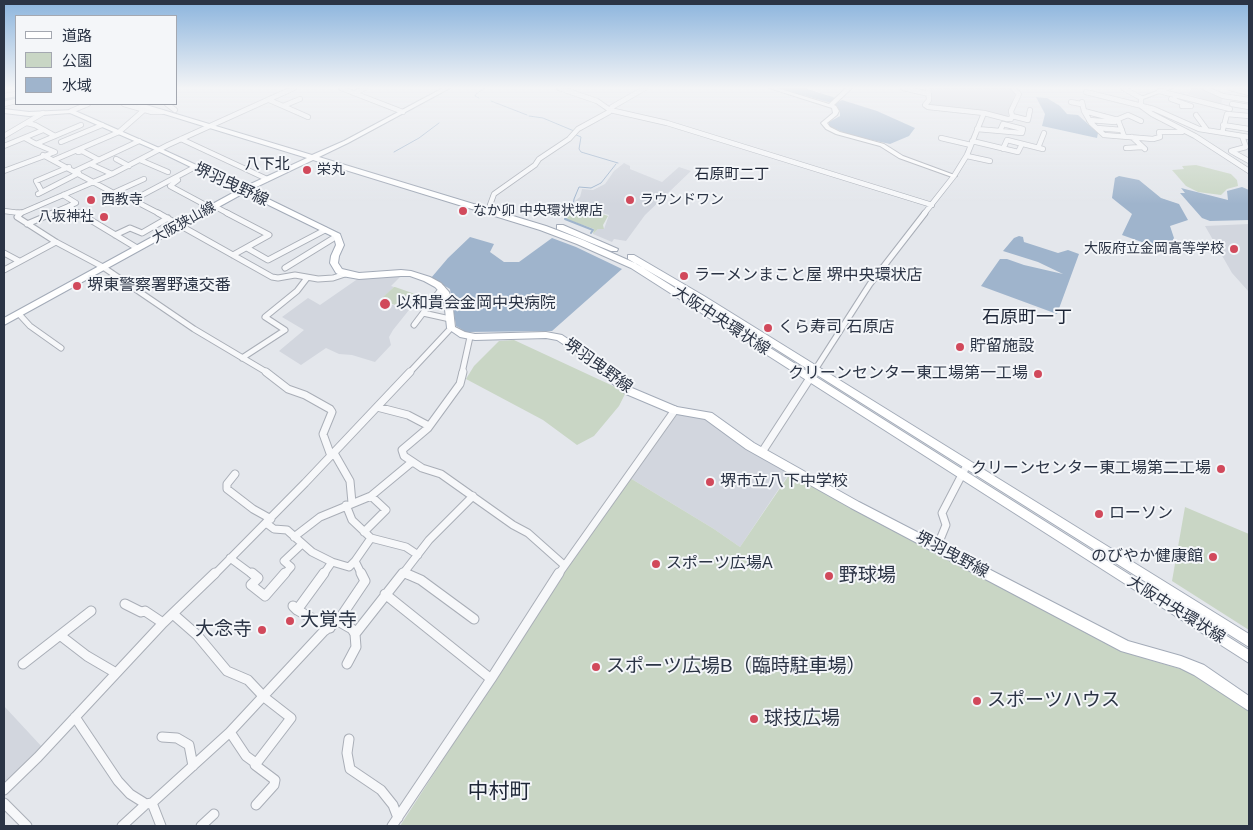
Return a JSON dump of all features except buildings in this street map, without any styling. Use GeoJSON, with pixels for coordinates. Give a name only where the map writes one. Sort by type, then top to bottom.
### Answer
{"type":"FeatureCollection","features":[{"type":"Feature","properties":{"kind":"main road","name":"堺羽曳野線"},"geometry":{"type":"LineString","coordinates":[[106,127],[244,190],[337,236]]}},
{"type":"Feature","properties":{"kind":"main road","name":"大阪中央環状線"},"geometry":{"type":"LineString","coordinates":[[213,127],[393,179],[543,228],[607,253],[646,274],[967,465],[1249,641]]}},
{"type":"Feature","properties":{"kind":"main road","name":"大阪中央環状線"},"geometry":{"type":"LineString","coordinates":[[230,127],[317,156]]}},
{"type":"Feature","properties":{"kind":"main road","name":"大阪狭山線"},"geometry":{"type":"LineString","coordinates":[[4,322],[244,190],[374,127]]}},
{"type":"Feature","properties":{"kind":"main road","name":"大阪中央環状線"},"geometry":{"type":"LineString","coordinates":[[393,179],[490,205],[574,232],[615,249],[656,271],[812,373],[960,474],[1249,657]]}},
{"type":"Feature","properties":{"kind":"main road"},"geometry":{"type":"LineString","coordinates":[[337,236],[340,245],[334,263],[339,271],[359,276],[401,273],[427,279],[442,288],[448,300],[450,323]]}},
{"type":"Feature","properties":{"kind":"main road","name":"堺羽曳野線"},"geometry":{"type":"LineString","coordinates":[[450,323],[456,332],[470,336],[531,334],[559,338],[592,359],[616,382],[648,400],[675,410],[708,416],[744,442],[855,505],[1126,647],[1182,662],[1199,670],[1249,704]]}},
{"type":"Feature","properties":{"kind":"street"},"geometry":{"type":"LineString","coordinates":[[4,136],[20,127]]}},
{"type":"Feature","properties":{"kind":"street"},"geometry":{"type":"LineString","coordinates":[[38,127],[56,136]]}},
{"type":"Feature","properties":{"kind":"street"},"geometry":{"type":"LineString","coordinates":[[36,144],[77,127]]}},
{"type":"Feature","properties":{"kind":"street"},"geometry":{"type":"LineString","coordinates":[[62,142],[98,127]]}},
{"type":"Feature","properties":{"kind":"street"},"geometry":{"type":"LineString","coordinates":[[56,160],[119,132],[125,127]]}},
{"type":"Feature","properties":{"kind":"street"},"geometry":{"type":"LineString","coordinates":[[4,211],[20,213],[112,174],[208,127]]}},
{"type":"Feature","properties":{"kind":"street"},"geometry":{"type":"LineString","coordinates":[[490,205],[494,194],[501,188],[584,127]]}},
{"type":"Feature","properties":{"kind":"street"},"geometry":{"type":"LineString","coordinates":[[680,127],[932,204]]}},
{"type":"Feature","properties":{"kind":"street"},"geometry":{"type":"LineString","coordinates":[[828,127],[833,131],[882,145],[901,157],[954,176]]}},
{"type":"Feature","properties":{"kind":"street"},"geometry":{"type":"LineString","coordinates":[[1000,132],[1002,127]]}},
{"type":"Feature","properties":{"kind":"street"},"geometry":{"type":"LineString","coordinates":[[762,452],[870,284],[954,176],[966,156],[977,129],[1022,134],[1023,129],[1014,127]]}},
{"type":"Feature","properties":{"kind":"street"},"geometry":{"type":"LineString","coordinates":[[1121,127],[1124,136]]}},
{"type":"Feature","properties":{"kind":"street"},"geometry":{"type":"LineString","coordinates":[[1176,127],[1212,146],[1249,171]]}},
{"type":"Feature","properties":{"kind":"street"},"geometry":{"type":"LineString","coordinates":[[1196,127],[1249,137]]}},
{"type":"Feature","properties":{"kind":"street"},"geometry":{"type":"LineString","coordinates":[[1205,127],[1207,130]]}},
{"type":"Feature","properties":{"kind":"street"},"geometry":{"type":"LineString","coordinates":[[1222,133],[1223,127]]}},
{"type":"Feature","properties":{"kind":"street"},"geometry":{"type":"LineString","coordinates":[[1097,128],[1104,135],[1159,138],[1159,132],[1183,131]]}},
{"type":"Feature","properties":{"kind":"street"},"geometry":{"type":"LineString","coordinates":[[1097,128],[1122,130]]}},
{"type":"Feature","properties":{"kind":"street"},"geometry":{"type":"LineString","coordinates":[[4,146],[43,130]]}},
{"type":"Feature","properties":{"kind":"street"},"geometry":{"type":"LineString","coordinates":[[1003,149],[1007,140],[1041,149],[1044,133]]}},
{"type":"Feature","properties":{"kind":"street"},"geometry":{"type":"LineString","coordinates":[[4,136],[15,142]]}},
{"type":"Feature","properties":{"kind":"street"},"geometry":{"type":"LineString","coordinates":[[1242,136],[1247,145],[1246,147],[1230,151],[1249,161]]}},
{"type":"Feature","properties":{"kind":"street"},"geometry":{"type":"LineString","coordinates":[[1126,148],[1143,148],[1132,137]]}},
{"type":"Feature","properties":{"kind":"street"},"geometry":{"type":"LineString","coordinates":[[4,171],[55,152],[25,138]]}},
{"type":"Feature","properties":{"kind":"street"},"geometry":{"type":"LineString","coordinates":[[941,138],[1018,152],[1022,144]]}},
{"type":"Feature","properties":{"kind":"street"},"geometry":{"type":"LineString","coordinates":[[181,139],[267,179]]}},
{"type":"Feature","properties":{"kind":"street"},"geometry":{"type":"LineString","coordinates":[[69,168],[36,181],[40,193],[90,164],[138,142]]}},
{"type":"Feature","properties":{"kind":"street"},"geometry":{"type":"LineString","coordinates":[[56,160],[82,150],[99,160]]}},
{"type":"Feature","properties":{"kind":"street"},"geometry":{"type":"LineString","coordinates":[[44,156],[56,160],[93,182],[168,218],[275,278],[292,275],[307,278],[333,278],[345,274]]}},
{"type":"Feature","properties":{"kind":"street"},"geometry":{"type":"LineString","coordinates":[[966,156],[990,160]]}},
{"type":"Feature","properties":{"kind":"street"},"geometry":{"type":"LineString","coordinates":[[116,159],[129,166]]}},
{"type":"Feature","properties":{"kind":"street"},"geometry":{"type":"LineString","coordinates":[[140,160],[168,172]]}},
{"type":"Feature","properties":{"kind":"street"},"geometry":{"type":"LineString","coordinates":[[1237,164],[1249,161]]}},
{"type":"Feature","properties":{"kind":"street"},"geometry":{"type":"LineString","coordinates":[[90,164],[112,174]]}},
{"type":"Feature","properties":{"kind":"street"},"geometry":{"type":"LineString","coordinates":[[133,200],[195,167]]}},
{"type":"Feature","properties":{"kind":"street"},"geometry":{"type":"LineString","coordinates":[[176,178],[178,180],[170,186],[269,235],[233,255]]}},
{"type":"Feature","properties":{"kind":"street"},"geometry":{"type":"LineString","coordinates":[[113,192],[144,179]]}},
{"type":"Feature","properties":{"kind":"street"},"geometry":{"type":"LineString","coordinates":[[27,224],[76,203],[63,195]]}},
{"type":"Feature","properties":{"kind":"street"},"geometry":{"type":"LineString","coordinates":[[69,206],[96,225],[137,248]]}},
{"type":"Feature","properties":{"kind":"street"},"geometry":{"type":"LineString","coordinates":[[20,213],[17,217],[27,224],[103,267],[180,320],[242,358],[259,366],[288,389],[305,395],[330,409],[332,412],[323,434],[332,454],[350,481],[349,504],[352,520],[371,538],[406,547],[418,555]]}},
{"type":"Feature","properties":{"kind":"street"},"geometry":{"type":"LineString","coordinates":[[115,235],[130,228],[142,233],[168,218]]}},
{"type":"Feature","properties":{"kind":"street"},"geometry":{"type":"LineString","coordinates":[[247,248],[268,260],[325,230]]}},
{"type":"Feature","properties":{"kind":"street"},"geometry":{"type":"LineString","coordinates":[[285,268],[337,236]]}},
{"type":"Feature","properties":{"kind":"street"},"geometry":{"type":"LineString","coordinates":[[4,270],[56,242]]}},
{"type":"Feature","properties":{"kind":"street"},"geometry":{"type":"LineString","coordinates":[[4,253],[19,261]]}},
{"type":"Feature","properties":{"kind":"street"},"geometry":{"type":"LineString","coordinates":[[242,358],[284,330],[265,317],[297,291],[307,278]]}},
{"type":"Feature","properties":{"kind":"street"},"geometry":{"type":"LineString","coordinates":[[414,325],[442,288]]}},
{"type":"Feature","properties":{"kind":"street"},"geometry":{"type":"LineString","coordinates":[[4,790],[163,623],[269,521],[377,407],[450,323],[423,313]]}},
{"type":"Feature","properties":{"kind":"street"},"geometry":{"type":"LineString","coordinates":[[20,314],[30,326],[61,348]]}},
{"type":"Feature","properties":{"kind":"street"},"geometry":{"type":"LineString","coordinates":[[470,336],[460,384],[429,426],[402,450],[404,456],[422,468],[440,474],[513,526],[528,533],[564,565]]}},
{"type":"Feature","properties":{"kind":"street"},"geometry":{"type":"LineString","coordinates":[[377,407],[408,415],[429,426]]}},
{"type":"Feature","properties":{"kind":"street"},"geometry":{"type":"LineString","coordinates":[[395,822],[491,679],[564,565],[675,410]]}},
{"type":"Feature","properties":{"kind":"street"},"geometry":{"type":"LineString","coordinates":[[294,537],[320,517],[371,496],[412,462]]}},
{"type":"Feature","properties":{"kind":"street"},"geometry":{"type":"LineString","coordinates":[[937,547],[946,525],[942,513],[960,474],[967,465]]}},
{"type":"Feature","properties":{"kind":"street"},"geometry":{"type":"LineString","coordinates":[[235,474],[227,484],[227,489],[269,521],[274,529],[287,530],[312,552],[332,562],[349,567],[371,538]]}},
{"type":"Feature","properties":{"kind":"street"},"geometry":{"type":"LineString","coordinates":[[364,532],[386,510],[371,496]]}},
{"type":"Feature","properties":{"kind":"street"},"geometry":{"type":"LineString","coordinates":[[355,634],[429,540],[473,496]]}},
{"type":"Feature","properties":{"kind":"street"},"geometry":{"type":"LineString","coordinates":[[230,558],[258,578],[251,585],[265,596],[291,567],[284,561],[302,544]]}},
{"type":"Feature","properties":{"kind":"street"},"geometry":{"type":"LineString","coordinates":[[122,826],[230,732],[324,631],[338,621],[365,581],[355,561]]}},
{"type":"Feature","properties":{"kind":"street"},"geometry":{"type":"LineString","coordinates":[[330,628],[295,608],[332,562]]}},
{"type":"Feature","properties":{"kind":"street"},"geometry":{"type":"LineString","coordinates":[[404,573],[421,580],[471,619]]}},
{"type":"Feature","properties":{"kind":"street"},"geometry":{"type":"LineString","coordinates":[[385,594],[491,679]]}},
{"type":"Feature","properties":{"kind":"street"},"geometry":{"type":"LineString","coordinates":[[124,604],[141,612],[145,611],[163,623]]}},
{"type":"Feature","properties":{"kind":"street"},"geometry":{"type":"LineString","coordinates":[[23,664],[91,611]]}},
{"type":"Feature","properties":{"kind":"street"},"geometry":{"type":"LineString","coordinates":[[173,614],[197,635],[228,671],[248,680],[264,697],[292,718],[257,764]]}},
{"type":"Feature","properties":{"kind":"street"},"geometry":{"type":"LineString","coordinates":[[338,621],[352,629],[355,634],[356,646],[347,664]]}},
{"type":"Feature","properties":{"kind":"street"},"geometry":{"type":"LineString","coordinates":[[61,636],[87,656],[116,673]]}},
{"type":"Feature","properties":{"kind":"street"},"geometry":{"type":"LineString","coordinates":[[75,717],[118,781],[130,794],[149,804],[161,826]]}},
{"type":"Feature","properties":{"kind":"street"},"geometry":{"type":"LineString","coordinates":[[230,732],[246,756],[275,780],[274,785],[256,805]]}},
{"type":"Feature","properties":{"kind":"street"},"geometry":{"type":"LineString","coordinates":[[162,737],[177,738],[189,745],[193,766]]}},
{"type":"Feature","properties":{"kind":"street"},"geometry":{"type":"LineString","coordinates":[[349,739],[347,753],[350,769],[381,790],[393,805],[395,822]]}},
{"type":"Feature","properties":{"kind":"street"},"geometry":{"type":"LineString","coordinates":[[4,803],[27,826]]}},
{"type":"Feature","properties":{"kind":"street"},"geometry":{"type":"LineString","coordinates":[[201,826],[214,814]]}},
{"type":"Feature","properties":{"kind":"shaded area"},"geometry":{"type":"Polygon","coordinates":[[[624,163],[630,166],[630,169],[662,182],[679,167],[691,171],[645,215],[626,241],[614,239],[612,242],[593,234],[598,229],[604,229],[609,215],[576,205],[575,201],[580,197],[582,189],[593,190],[605,184],[614,171],[624,163]]]}},
{"type":"Feature","properties":{"kind":"shaded area","name":"大阪府立金岡高等学校"},"geometry":{"type":"Polygon","coordinates":[[[1249,224],[1249,292],[1232,273],[1205,226],[1249,224]]]}},
{"type":"Feature","properties":{"kind":"shaded area"},"geometry":{"type":"Polygon","coordinates":[[[402,275],[391,286],[394,287],[380,301],[409,310],[389,337],[391,345],[375,362],[352,355],[339,354],[326,348],[301,365],[279,351],[304,330],[282,317],[308,298],[320,305],[359,278],[402,275]]]}},
{"type":"Feature","properties":{"kind":"shaded area","name":"堺市立八下中学校"},"geometry":{"type":"Polygon","coordinates":[[[678,413],[703,418],[748,449],[790,472],[740,547],[630,478],[678,413]]]}},
{"type":"Feature","properties":{"kind":"shaded area"},"geometry":{"type":"Polygon","coordinates":[[[4,706],[43,748],[4,785],[4,706]]]}},
{"type":"Feature","properties":{"kind":"green space"},"geometry":{"type":"Polygon","coordinates":[[[1196,165],[1231,174],[1237,180],[1238,186],[1227,189],[1221,195],[1198,192],[1186,186],[1172,170],[1184,169],[1182,166],[1196,165]]]}},
{"type":"Feature","properties":{"kind":"green space"},"geometry":{"type":"Polygon","coordinates":[[[575,205],[608,216],[603,225],[604,229],[598,229],[593,234],[594,229],[566,219],[575,205]]]}},
{"type":"Feature","properties":{"kind":"green space"},"geometry":{"type":"Polygon","coordinates":[[[394,287],[418,295],[404,308],[380,300],[394,287]]]}},
{"type":"Feature","properties":{"kind":"green space"},"geometry":{"type":"Polygon","coordinates":[[[514,340],[626,392],[619,406],[594,436],[577,445],[543,420],[466,379],[474,366],[499,341],[514,340]]]}},
{"type":"Feature","properties":{"kind":"green space"},"geometry":{"type":"Polygon","coordinates":[[[791,472],[1008,591],[1133,655],[1184,670],[1213,684],[1249,708],[1249,826],[400,826],[600,517],[630,478],[740,547],[791,472]]]}},
{"type":"Feature","properties":{"kind":"green space","name":"のびやか健康館"},"geometry":{"type":"Polygon","coordinates":[[[1185,507],[1249,534],[1249,630],[1172,581],[1185,507]]]}},
{"type":"Feature","properties":{"kind":"water"},"geometry":{"type":"Polygon","coordinates":[[[831,127],[915,128],[909,136],[890,144],[849,135],[831,127]]]}},
{"type":"Feature","properties":{"kind":"water"},"geometry":{"type":"Polygon","coordinates":[[[1045,127],[1091,127],[1098,133],[1097,138],[1045,127]]]}},
{"type":"Feature","properties":{"kind":"water"},"geometry":{"type":"Polygon","coordinates":[[[1119,176],[1139,180],[1161,198],[1179,204],[1188,220],[1170,226],[1174,238],[1167,251],[1122,235],[1132,214],[1112,198],[1115,178],[1119,176]]]}},
{"type":"Feature","properties":{"kind":"water"},"geometry":{"type":"Polygon","coordinates":[[[1242,187],[1249,190],[1249,220],[1210,221],[1202,218],[1180,193],[1185,193],[1181,188],[1228,200],[1227,191],[1242,187]]]}},
{"type":"Feature","properties":{"kind":"water"},"geometry":{"type":"Polygon","coordinates":[[[470,237],[494,244],[490,252],[504,262],[519,262],[552,238],[622,269],[552,331],[466,332],[456,326],[450,289],[431,278],[470,237]]]}},
{"type":"Feature","properties":{"kind":"water"},"geometry":{"type":"Polygon","coordinates":[[[1023,237],[1024,242],[1058,253],[1068,250],[1079,254],[1057,314],[981,286],[1000,259],[1007,259],[1063,274],[1038,262],[1003,251],[1014,238],[1023,237]]]}},
{"type":"Feature","properties":{"kind":"waterway"},"geometry":{"type":"LineString","coordinates":[[394,152],[419,138],[434,127]]}},
{"type":"Feature","properties":{"kind":"waterway"},"geometry":{"type":"LineString","coordinates":[[564,127],[574,131]]}},
{"type":"Feature","properties":{"kind":"waterway"},"geometry":{"type":"LineString","coordinates":[[574,134],[581,137],[579,149],[581,152],[618,163]]}},
{"type":"Feature","properties":{"kind":"waterway"},"geometry":{"type":"LineString","coordinates":[[568,213],[573,208],[574,199],[579,187],[591,188],[601,183],[616,164]]}},
{"type":"Feature","properties":{"kind":"waterway"},"geometry":{"type":"LineString","coordinates":[[568,213],[565,219],[593,230],[591,233]]}},
{"type":"Feature","properties":{"kind":"place","name":"栄丸"},"geometry":{"type":"Point","coordinates":[307,170]}},
{"type":"Feature","properties":{"kind":"place","name":"西教寺"},"geometry":{"type":"Point","coordinates":[91,200]}},
{"type":"Feature","properties":{"kind":"place","name":"ラウンドワン"},"geometry":{"type":"Point","coordinates":[630,200]}},
{"type":"Feature","properties":{"kind":"place","name":"なか卯 中央環状堺店"},"geometry":{"type":"Point","coordinates":[463,211]}},
{"type":"Feature","properties":{"kind":"place","name":"八坂神社"},"geometry":{"type":"Point","coordinates":[104,217]}},
{"type":"Feature","properties":{"kind":"place","name":"大阪府立金岡高等学校"},"geometry":{"type":"Point","coordinates":[1234,249]}},
{"type":"Feature","properties":{"kind":"place","name":"ラーメンまこと屋 堺中央環状店"},"geometry":{"type":"Point","coordinates":[684,276]}},
{"type":"Feature","properties":{"kind":"place","name":"堺東警察署野遠交番"},"geometry":{"type":"Point","coordinates":[77,286]}},
{"type":"Feature","properties":{"kind":"place","name":"以和貴会金岡中央病院"},"geometry":{"type":"Point","coordinates":[385,304]}},
{"type":"Feature","properties":{"kind":"place","name":"くら寿司 石原店"},"geometry":{"type":"Point","coordinates":[768,328]}},
{"type":"Feature","properties":{"kind":"place","name":"貯留施設"},"geometry":{"type":"Point","coordinates":[960,347]}},
{"type":"Feature","properties":{"kind":"place","name":"クリーンセンター東工場第一工場"},"geometry":{"type":"Point","coordinates":[1038,374]}},
{"type":"Feature","properties":{"kind":"place","name":"クリーンセンター東工場第二工場"},"geometry":{"type":"Point","coordinates":[1221,469]}},
{"type":"Feature","properties":{"kind":"place","name":"堺市立八下中学校"},"geometry":{"type":"Point","coordinates":[710,482]}},
{"type":"Feature","properties":{"kind":"place","name":"ローソン"},"geometry":{"type":"Point","coordinates":[1099,514]}},
{"type":"Feature","properties":{"kind":"place","name":"のびやか健康館"},"geometry":{"type":"Point","coordinates":[1213,557]}},
{"type":"Feature","properties":{"kind":"place","name":"スポーツ広場A"},"geometry":{"type":"Point","coordinates":[656,564]}},
{"type":"Feature","properties":{"kind":"place","name":"野球場"},"geometry":{"type":"Point","coordinates":[829,576]}},
{"type":"Feature","properties":{"kind":"place","name":"大覚寺"},"geometry":{"type":"Point","coordinates":[290,621]}},
{"type":"Feature","properties":{"kind":"place","name":"大念寺"},"geometry":{"type":"Point","coordinates":[262,630]}},
{"type":"Feature","properties":{"kind":"place","name":"スポーツ広場B（臨時駐車場）"},"geometry":{"type":"Point","coordinates":[596,667]}},
{"type":"Feature","properties":{"kind":"place","name":"スポーツハウス"},"geometry":{"type":"Point","coordinates":[977,701]}},
{"type":"Feature","properties":{"kind":"place","name":"球技広場"},"geometry":{"type":"Point","coordinates":[754,719]}},
{"type":"Feature","properties":{"kind":"district","name":"八下北"},"geometry":{"type":"Point","coordinates":[267,165]}},
{"type":"Feature","properties":{"kind":"district","name":"石原町二丁"},"geometry":{"type":"Point","coordinates":[732,175]}},
{"type":"Feature","properties":{"kind":"district","name":"石原町一丁"},"geometry":{"type":"Point","coordinates":[1027,318]}},
{"type":"Feature","properties":{"kind":"district","name":"中村町"},"geometry":{"type":"Point","coordinates":[499,792]}}]}
